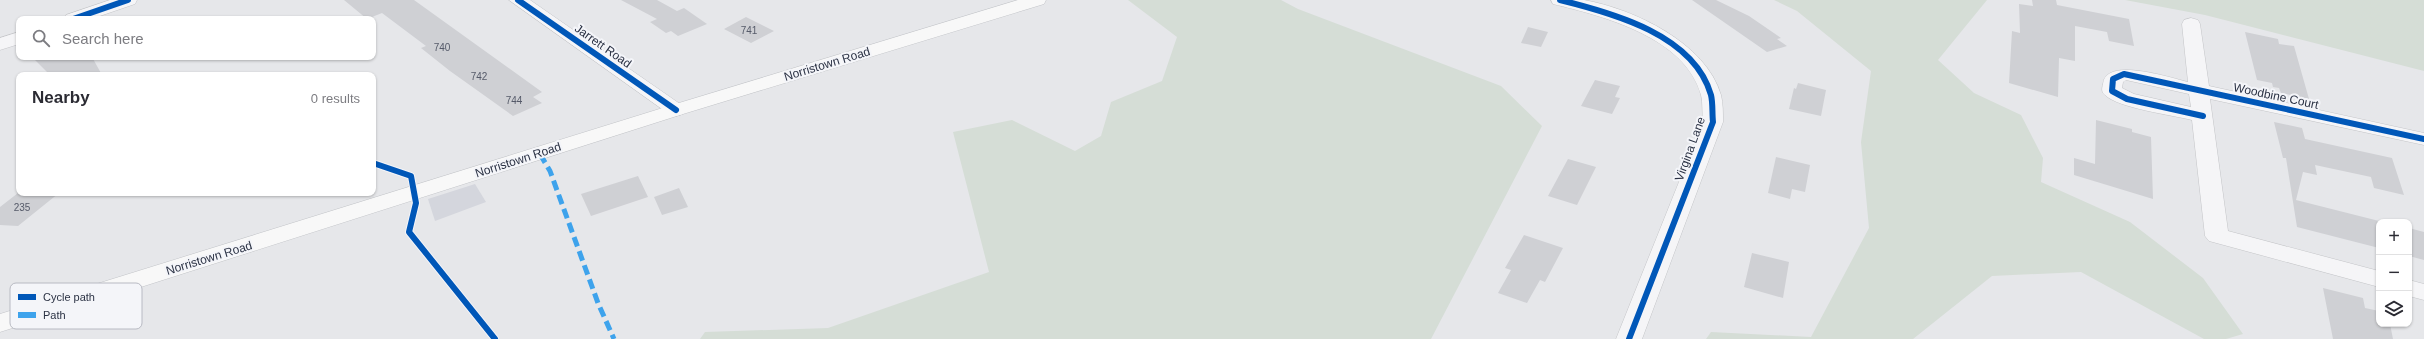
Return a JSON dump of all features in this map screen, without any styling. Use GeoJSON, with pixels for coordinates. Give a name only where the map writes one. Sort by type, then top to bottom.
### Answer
{"type":"FeatureCollection","features":[{"type":"Feature","properties":{"kind":"main road","name":"Norristown Road"},"geometry":{"type":"LineString","coordinates":[[130,283],[676,110],[1037,0]]}},
{"type":"Feature","properties":{"kind":"main road","name":"Norristown Road"},"geometry":{"type":"LineString","coordinates":[[0,324],[10,321]]}},
{"type":"Feature","properties":{"kind":"street"},"geometry":{"type":"LineString","coordinates":[[82,16],[128,0]]}},
{"type":"Feature","properties":{"kind":"street","name":"Jarrett Road"},"geometry":{"type":"LineString","coordinates":[[518,0],[676,110]]}},
{"type":"Feature","properties":{"kind":"street","name":"Virgina Lane"},"geometry":{"type":"LineString","coordinates":[[1560,0],[1612,13],[1660,37],[1691,61],[1706,80],[1711,92],[1714,108],[1713,122],[1629,339]]}},
{"type":"Feature","properties":{"kind":"street"},"geometry":{"type":"LineString","coordinates":[[2191,24],[2218,236],[2376,278]]}},
{"type":"Feature","properties":{"kind":"street"},"geometry":{"type":"LineString","coordinates":[[0,44],[16,39]]}},
{"type":"Feature","properties":{"kind":"street","name":"Woodbine Court"},"geometry":{"type":"LineString","coordinates":[[2203,116],[2127,99],[2112,91],[2113,79],[2124,74],[2424,139]]}},
{"type":"Feature","properties":{"kind":"street"},"geometry":{"type":"LineString","coordinates":[[2412,289],[2424,292]]}},
{"type":"Feature","properties":{"kind":"shaded area"},"geometry":{"type":"Polygon","coordinates":[[[1128,0],[1281,0],[1298,9],[1501,86],[1542,126],[1431,339],[700,339],[705,332],[828,328],[989,272],[953,132],[1012,120],[1075,151],[1101,136],[1111,102],[1162,81],[1177,37],[1128,0]]]}},
{"type":"Feature","properties":{"kind":"shaded area"},"geometry":{"type":"Polygon","coordinates":[[[1774,0],[1987,0],[1938,60],[1974,93],[2021,115],[2043,158],[2041,182],[2130,222],[2203,278],[2243,334],[2226,339],[2204,339],[2081,272],[1992,276],[1913,339],[1706,339],[1711,332],[1811,337],[1869,228],[1861,142],[1871,71],[1797,11],[1774,0]]]}},
{"type":"Feature","properties":{"kind":"shaded area"},"geometry":{"type":"Polygon","coordinates":[[[2125,0],[2424,0],[2424,71],[2205,15],[2125,0]]]}},
{"type":"Feature","properties":{"kind":"shaded area"},"geometry":{"type":"Polygon","coordinates":[[[475,184],[486,202],[435,221],[428,199],[475,184]]]}},
{"type":"Feature","properties":{"kind":"building"},"geometry":{"type":"Polygon","coordinates":[[[344,0],[414,0],[542,92],[533,97],[542,103],[513,116],[450,71],[421,48],[426,46],[382,13],[374,16],[363,16],[344,0]]]}},
{"type":"Feature","properties":{"kind":"building"},"geometry":{"type":"Polygon","coordinates":[[[621,0],[657,0],[677,11],[684,8],[707,24],[678,36],[671,31],[666,33],[650,22],[657,19],[621,0]]]}},
{"type":"Feature","properties":{"kind":"building"},"geometry":{"type":"Polygon","coordinates":[[[1692,0],[1716,0],[1749,16],[1781,38],[1777,39],[1787,46],[1767,52],[1692,0]]]}},
{"type":"Feature","properties":{"kind":"building"},"geometry":{"type":"Polygon","coordinates":[[[2032,0],[2056,0],[2057,5],[2129,19],[2134,46],[2109,41],[2107,32],[2075,26],[2075,61],[2059,58],[2058,97],[2009,83],[2012,31],[2020,33],[2019,4],[2033,6],[2032,0]]]}},
{"type":"Feature","properties":{"kind":"building"},"geometry":{"type":"Polygon","coordinates":[[[746,17],[774,31],[751,43],[724,29],[746,17]]]}},
{"type":"Feature","properties":{"kind":"building"},"geometry":{"type":"Polygon","coordinates":[[[1528,27],[1548,32],[1541,47],[1521,43],[1528,27]]]}},
{"type":"Feature","properties":{"kind":"building"},"geometry":{"type":"Polygon","coordinates":[[[2245,32],[2278,39],[2279,44],[2294,46],[2309,99],[2281,93],[2279,88],[2273,87],[2272,83],[2257,80],[2245,32]]]}},
{"type":"Feature","properties":{"kind":"building"},"geometry":{"type":"Polygon","coordinates":[[[35,60],[94,60],[100,72],[47,72],[35,60]]]}},
{"type":"Feature","properties":{"kind":"building"},"geometry":{"type":"Polygon","coordinates":[[[1595,80],[1620,86],[1615,97],[1620,98],[1612,114],[1581,106],[1595,80]]]}},
{"type":"Feature","properties":{"kind":"building"},"geometry":{"type":"Polygon","coordinates":[[[1798,83],[1826,90],[1821,116],[1789,109],[1794,88],[1796,89],[1798,83]]]}},
{"type":"Feature","properties":{"kind":"building"},"geometry":{"type":"Polygon","coordinates":[[[2096,120],[2132,129],[2132,132],[2151,137],[2153,199],[2074,175],[2074,158],[2095,164],[2096,120]]]}},
{"type":"Feature","properties":{"kind":"building"},"geometry":{"type":"Polygon","coordinates":[[[2274,122],[2302,128],[2305,139],[2392,158],[2404,195],[2374,188],[2371,177],[2315,165],[2317,175],[2303,172],[2296,200],[2376,220],[2376,247],[2297,227],[2286,158],[2283,158],[2274,122]]]}},
{"type":"Feature","properties":{"kind":"building"},"geometry":{"type":"Polygon","coordinates":[[[1776,157],[1810,165],[1805,192],[1792,189],[1790,199],[1768,193],[1776,157]]]}},
{"type":"Feature","properties":{"kind":"building"},"geometry":{"type":"Polygon","coordinates":[[[1568,159],[1596,167],[1577,205],[1548,196],[1568,159]]]}},
{"type":"Feature","properties":{"kind":"building"},"geometry":{"type":"Polygon","coordinates":[[[638,176],[648,197],[591,216],[581,194],[638,176]]]}},
{"type":"Feature","properties":{"kind":"building"},"geometry":{"type":"Polygon","coordinates":[[[679,188],[688,207],[662,215],[654,197],[679,188]]]}},
{"type":"Feature","properties":{"kind":"building"},"geometry":{"type":"Polygon","coordinates":[[[16,195],[16,196],[55,196],[18,226],[0,225],[0,207],[16,195]]]}},
{"type":"Feature","properties":{"kind":"building"},"geometry":{"type":"Polygon","coordinates":[[[2412,229],[2424,232],[2424,260],[2412,257],[2412,229]]]}},
{"type":"Feature","properties":{"kind":"building"},"geometry":{"type":"Polygon","coordinates":[[[1524,235],[1563,248],[1545,282],[1540,280],[1527,303],[1498,293],[1511,270],[1505,268],[1524,235]]]}},
{"type":"Feature","properties":{"kind":"building"},"geometry":{"type":"Polygon","coordinates":[[[1752,253],[1789,262],[1783,298],[1744,287],[1752,253]]]}},
{"type":"Feature","properties":{"kind":"building"},"geometry":{"type":"Polygon","coordinates":[[[2323,288],[2363,298],[2365,308],[2376,310],[2376,327],[2391,327],[2393,339],[2333,339],[2323,288]]]}},
{"type":"Feature","properties":{"kind":"marked path"},"geometry":{"type":"LineString","coordinates":[[540,154],[550,171],[598,303],[614,339]]}},
{"type":"Feature","properties":{"kind":"cycle path"},"geometry":{"type":"LineString","coordinates":[[82,16],[128,0]]}},
{"type":"Feature","properties":{"kind":"cycle path"},"geometry":{"type":"LineString","coordinates":[[518,0],[676,110]]}},
{"type":"Feature","properties":{"kind":"cycle path"},"geometry":{"type":"LineString","coordinates":[[1560,0],[1610,14],[1637,24],[1662,37],[1683,53],[1700,72],[1711,95],[1713,122],[1629,339]]}},
{"type":"Feature","properties":{"kind":"cycle path"},"geometry":{"type":"LineString","coordinates":[[2203,116],[2127,99],[2112,91],[2113,79],[2124,74],[2424,139]]}},
{"type":"Feature","properties":{"kind":"cycle path"},"geometry":{"type":"LineString","coordinates":[[376,164],[411,176],[416,203],[409,232],[495,339]]}}]}
